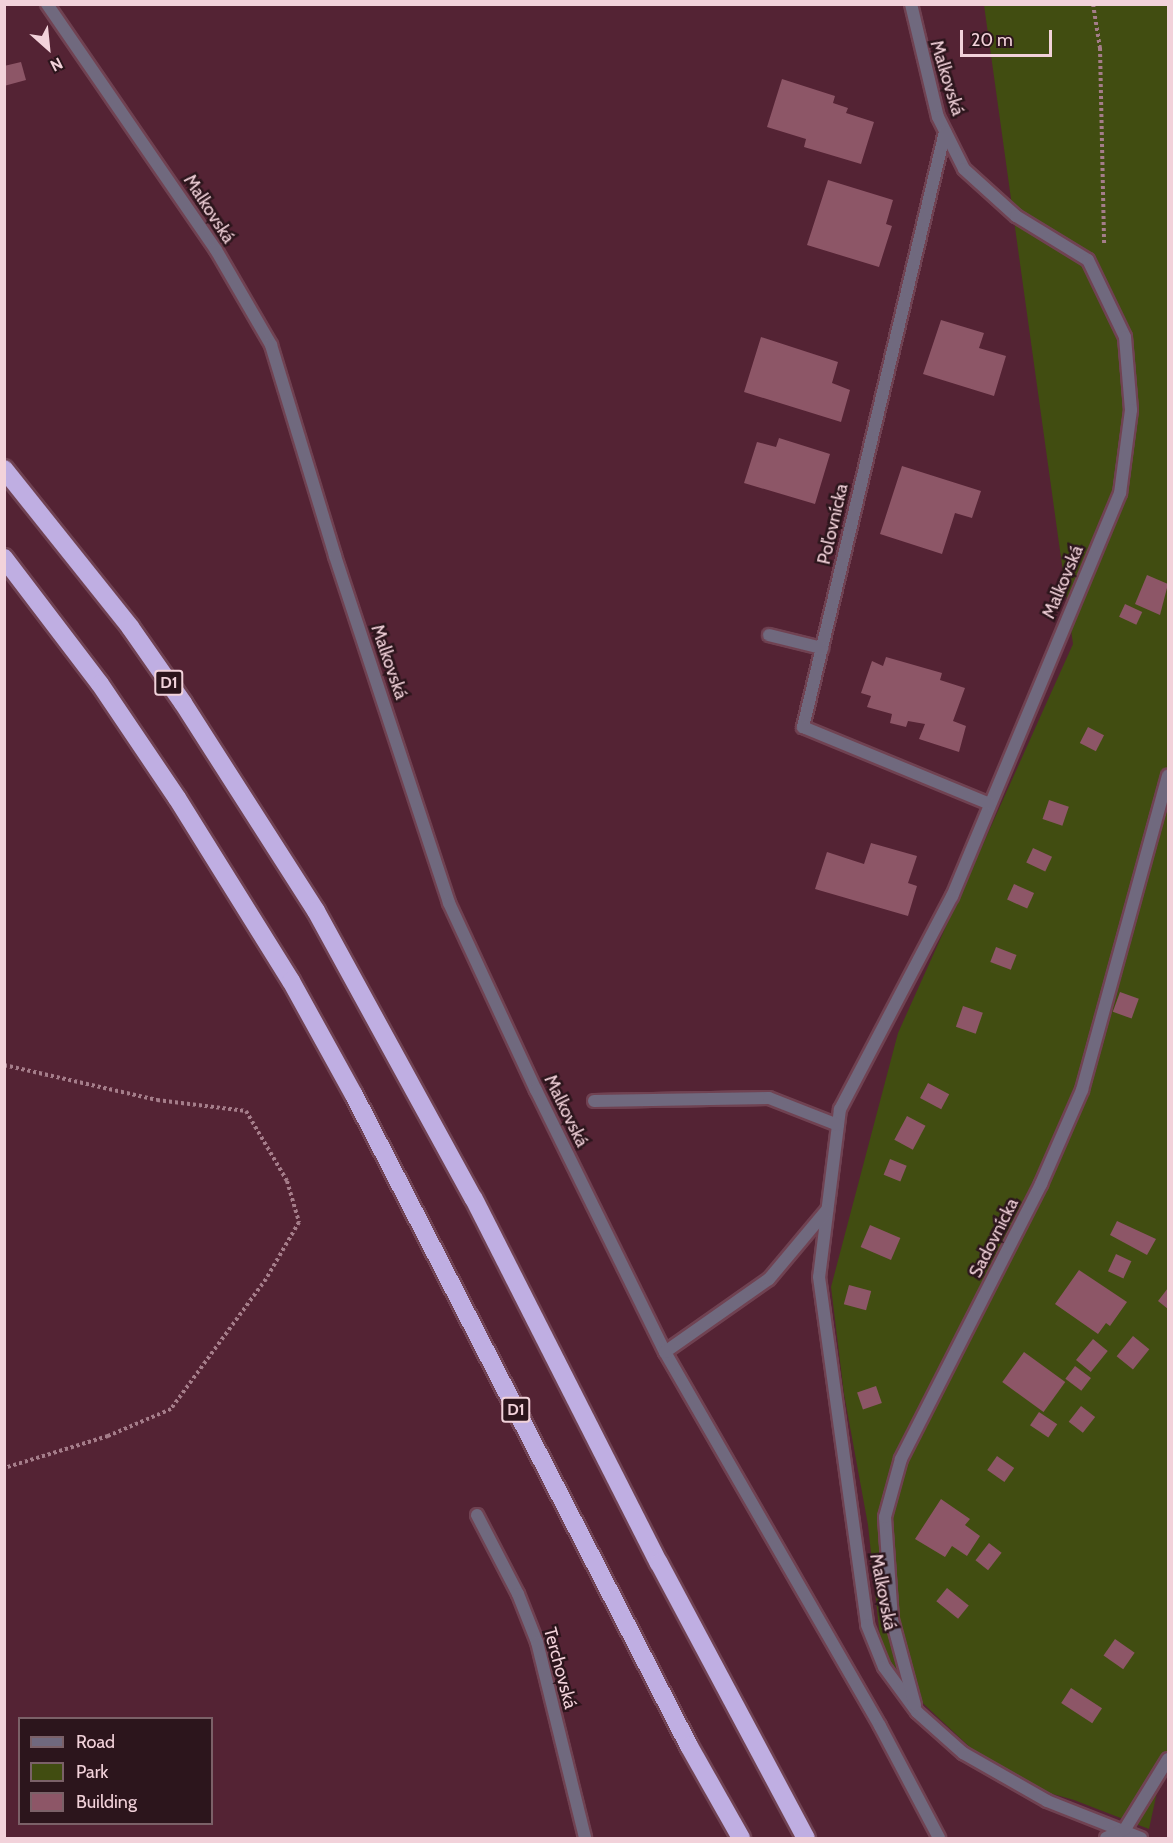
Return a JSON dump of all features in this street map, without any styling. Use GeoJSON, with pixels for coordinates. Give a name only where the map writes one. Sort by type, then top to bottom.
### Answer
{"type":"FeatureCollection","features":[{"type":"Feature","properties":{"kind":"highway","name":"D1"},"geometry":{"type":"LineString","coordinates":[[4,469],[150,656],[256,814],[315,911],[474,1199],[659,1563],[806,1839]]}},
{"type":"Feature","properties":{"kind":"highway","name":"D1"},"geometry":{"type":"LineString","coordinates":[[4,558],[100,684],[171,788],[291,981],[354,1095],[684,1736],[741,1839]]}},
{"type":"Feature","properties":{"kind":"street","name":"Malkovská"},"geometry":{"type":"LineString","coordinates":[[46,4],[216,250],[271,345],[335,556],[449,903],[536,1090],[665,1352],[880,1726],[939,1839]]}},
{"type":"Feature","properties":{"kind":"street","name":"Malkovská"},"geometry":{"type":"LineString","coordinates":[[911,4],[914,29],[945,132],[964,169],[1016,216],[1088,260],[1125,337],[1131,410],[1120,493],[952,896],[840,1108],[819,1276],[867,1625],[884,1667],[916,1712],[963,1753],[1047,1801],[1125,1829],[1141,1839]]}},
{"type":"Feature","properties":{"kind":"street","name":"Poľovnícka"},"geometry":{"type":"LineString","coordinates":[[945,132],[803,727],[990,804]]}},
{"type":"Feature","properties":{"kind":"street"},"geometry":{"type":"LineString","coordinates":[[769,635],[822,648]]}},
{"type":"Feature","properties":{"kind":"street","name":"Sadovnícka"},"geometry":{"type":"LineString","coordinates":[[916,1712],[892,1620],[885,1516],[901,1459],[1041,1184],[1082,1090],[1168,776]]}},
{"type":"Feature","properties":{"kind":"street"},"geometry":{"type":"LineString","coordinates":[[594,1101],[769,1098],[838,1125]]}},
{"type":"Feature","properties":{"kind":"street"},"geometry":{"type":"LineString","coordinates":[[665,1352],[769,1279],[827,1210]]}},
{"type":"Feature","properties":{"kind":"street","name":"Terchovská"},"geometry":{"type":"LineString","coordinates":[[477,1515],[518,1594],[537,1642],[585,1839]]}},
{"type":"Feature","properties":{"kind":"street"},"geometry":{"type":"LineString","coordinates":[[1106,1839],[1125,1829],[1168,1758]]}},
{"type":"Feature","properties":{"kind":"path"},"geometry":{"type":"LineString","coordinates":[[1093,4],[1100,48],[1104,258]]}},
{"type":"Feature","properties":{"kind":"path"},"geometry":{"type":"LineString","coordinates":[[4,1065],[157,1101],[246,1111],[287,1181],[299,1222],[266,1279],[171,1409],[108,1436],[4,1468]]}},
{"type":"Feature","properties":{"kind":"green space"},"geometry":{"type":"Polygon","coordinates":[[[984,5],[1168,5],[1168,1773],[1157,1792],[1149,1829],[1074,1800],[1006,1781],[912,1693],[881,1647],[868,1525],[844,1394],[831,1287],[898,1033],[1073,644],[984,5]]]}},
{"type":"Feature","properties":{"kind":"building"},"geometry":{"type":"Polygon","coordinates":[[[21,62],[26,80],[4,86],[4,66],[21,62]]]}},
{"type":"Feature","properties":{"kind":"building"},"geometry":{"type":"Polygon","coordinates":[[[782,79],[835,96],[833,103],[848,108],[846,113],[874,122],[861,164],[804,147],[806,139],[767,127],[782,79]]]}},
{"type":"Feature","properties":{"kind":"building"},"geometry":{"type":"Polygon","coordinates":[[[828,180],[893,200],[886,224],[892,226],[879,267],[807,245],[828,180]]]}},
{"type":"Feature","properties":{"kind":"building"},"geometry":{"type":"Polygon","coordinates":[[[941,320],[984,333],[979,348],[1006,356],[994,396],[923,374],[941,320]]]}},
{"type":"Feature","properties":{"kind":"building"},"geometry":{"type":"Polygon","coordinates":[[[761,337],[838,362],[832,383],[850,390],[841,422],[744,392],[761,337]]]}},
{"type":"Feature","properties":{"kind":"building"},"geometry":{"type":"Polygon","coordinates":[[[779,438],[830,454],[815,504],[744,483],[757,442],[776,447],[779,438]]]}},
{"type":"Feature","properties":{"kind":"building"},"geometry":{"type":"Polygon","coordinates":[[[902,466],[981,491],[972,518],[955,513],[942,554],[880,534],[902,466]]]}},
{"type":"Feature","properties":{"kind":"building"},"geometry":{"type":"Polygon","coordinates":[[[1147,575],[1168,584],[1160,615],[1135,604],[1147,575]]]}},
{"type":"Feature","properties":{"kind":"building"},"geometry":{"type":"Polygon","coordinates":[[[1125,604],[1142,612],[1136,625],[1119,617],[1125,604]]]}},
{"type":"Feature","properties":{"kind":"building"},"geometry":{"type":"Polygon","coordinates":[[[886,657],[942,673],[940,680],[965,688],[953,721],[966,726],[959,752],[919,739],[925,724],[908,721],[906,727],[890,723],[892,714],[867,707],[871,696],[861,693],[872,661],[883,666],[886,657]]]}},
{"type":"Feature","properties":{"kind":"building"},"geometry":{"type":"Polygon","coordinates":[[[1088,727],[1104,735],[1096,751],[1080,743],[1088,727]]]}},
{"type":"Feature","properties":{"kind":"building"},"geometry":{"type":"Polygon","coordinates":[[[1049,800],[1069,807],[1062,826],[1042,819],[1049,800]]]}},
{"type":"Feature","properties":{"kind":"building"},"geometry":{"type":"Polygon","coordinates":[[[871,843],[917,856],[908,883],[917,886],[908,916],[815,889],[827,852],[864,864],[871,843]]]}},
{"type":"Feature","properties":{"kind":"building"},"geometry":{"type":"Polygon","coordinates":[[[1033,848],[1052,857],[1045,871],[1026,863],[1033,848]]]}},
{"type":"Feature","properties":{"kind":"building"},"geometry":{"type":"Polygon","coordinates":[[[1014,884],[1034,893],[1027,908],[1007,900],[1014,884]]]}},
{"type":"Feature","properties":{"kind":"building"},"geometry":{"type":"Polygon","coordinates":[[[996,947],[1017,955],[1011,970],[990,962],[996,947]]]}},
{"type":"Feature","properties":{"kind":"building"},"geometry":{"type":"Polygon","coordinates":[[[1120,992],[1139,999],[1132,1019],[1113,1012],[1120,992]]]}},
{"type":"Feature","properties":{"kind":"building"},"geometry":{"type":"Polygon","coordinates":[[[963,1006],[983,1013],[976,1034],[956,1027],[963,1006]]]}},
{"type":"Feature","properties":{"kind":"building"},"geometry":{"type":"Polygon","coordinates":[[[928,1083],[949,1094],[941,1109],[920,1098],[928,1083]]]}},
{"type":"Feature","properties":{"kind":"building"},"geometry":{"type":"Polygon","coordinates":[[[907,1116],[926,1126],[913,1150],[894,1140],[907,1116]]]}},
{"type":"Feature","properties":{"kind":"building"},"geometry":{"type":"Polygon","coordinates":[[[890,1159],[907,1166],[900,1182],[884,1175],[890,1159]]]}},
{"type":"Feature","properties":{"kind":"building"},"geometry":{"type":"Polygon","coordinates":[[[1117,1221],[1156,1239],[1147,1255],[1110,1235],[1117,1221]]]}},
{"type":"Feature","properties":{"kind":"building"},"geometry":{"type":"Polygon","coordinates":[[[870,1225],[900,1238],[891,1260],[861,1247],[870,1225]]]}},
{"type":"Feature","properties":{"kind":"building"},"geometry":{"type":"Polygon","coordinates":[[[1116,1254],[1131,1261],[1123,1278],[1108,1271],[1116,1254]]]}},
{"type":"Feature","properties":{"kind":"building"},"geometry":{"type":"Polygon","coordinates":[[[1079,1270],[1127,1302],[1110,1326],[1106,1323],[1098,1334],[1055,1304],[1079,1270]]]}},
{"type":"Feature","properties":{"kind":"building"},"geometry":{"type":"Polygon","coordinates":[[[849,1285],[871,1291],[866,1310],[844,1304],[849,1285]]]}},
{"type":"Feature","properties":{"kind":"building"},"geometry":{"type":"Polygon","coordinates":[[[1168,1288],[1168,1309],[1158,1301],[1168,1288]]]}},
{"type":"Feature","properties":{"kind":"building"},"geometry":{"type":"Polygon","coordinates":[[[1133,1336],[1149,1349],[1133,1369],[1117,1356],[1133,1336]]]}},
{"type":"Feature","properties":{"kind":"building"},"geometry":{"type":"Polygon","coordinates":[[[1093,1339],[1108,1351],[1091,1372],[1076,1360],[1093,1339]]]}},
{"type":"Feature","properties":{"kind":"building"},"geometry":{"type":"Polygon","coordinates":[[[1024,1352],[1065,1382],[1044,1412],[1002,1382],[1024,1352]]]}},
{"type":"Feature","properties":{"kind":"building"},"geometry":{"type":"Polygon","coordinates":[[[1075,1366],[1091,1378],[1081,1391],[1065,1379],[1075,1366]]]}},
{"type":"Feature","properties":{"kind":"building"},"geometry":{"type":"Polygon","coordinates":[[[876,1386],[882,1403],[863,1410],[857,1393],[876,1386]]]}},
{"type":"Feature","properties":{"kind":"building"},"geometry":{"type":"Polygon","coordinates":[[[1081,1406],[1095,1417],[1083,1433],[1069,1422],[1081,1406]]]}},
{"type":"Feature","properties":{"kind":"building"},"geometry":{"type":"Polygon","coordinates":[[[1039,1412],[1057,1424],[1048,1438],[1030,1425],[1039,1412]]]}},
{"type":"Feature","properties":{"kind":"building"},"geometry":{"type":"Polygon","coordinates":[[[997,1456],[1014,1468],[1004,1482],[987,1470],[997,1456]]]}},
{"type":"Feature","properties":{"kind":"building"},"geometry":{"type":"Polygon","coordinates":[[[941,1499],[970,1519],[965,1525],[980,1536],[967,1556],[952,1546],[945,1557],[915,1539],[941,1499]]]}},
{"type":"Feature","properties":{"kind":"building"},"geometry":{"type":"Polygon","coordinates":[[[989,1543],[1002,1553],[988,1570],[975,1560],[989,1543]]]}},
{"type":"Feature","properties":{"kind":"building"},"geometry":{"type":"Polygon","coordinates":[[[947,1588],[969,1606],[958,1619],[936,1601],[947,1588]]]}},
{"type":"Feature","properties":{"kind":"building"},"geometry":{"type":"Polygon","coordinates":[[[1115,1639],[1135,1653],[1123,1669],[1104,1655],[1115,1639]]]}},
{"type":"Feature","properties":{"kind":"building"},"geometry":{"type":"Polygon","coordinates":[[[1071,1688],[1102,1708],[1092,1723],[1061,1703],[1071,1688]]]}}]}
